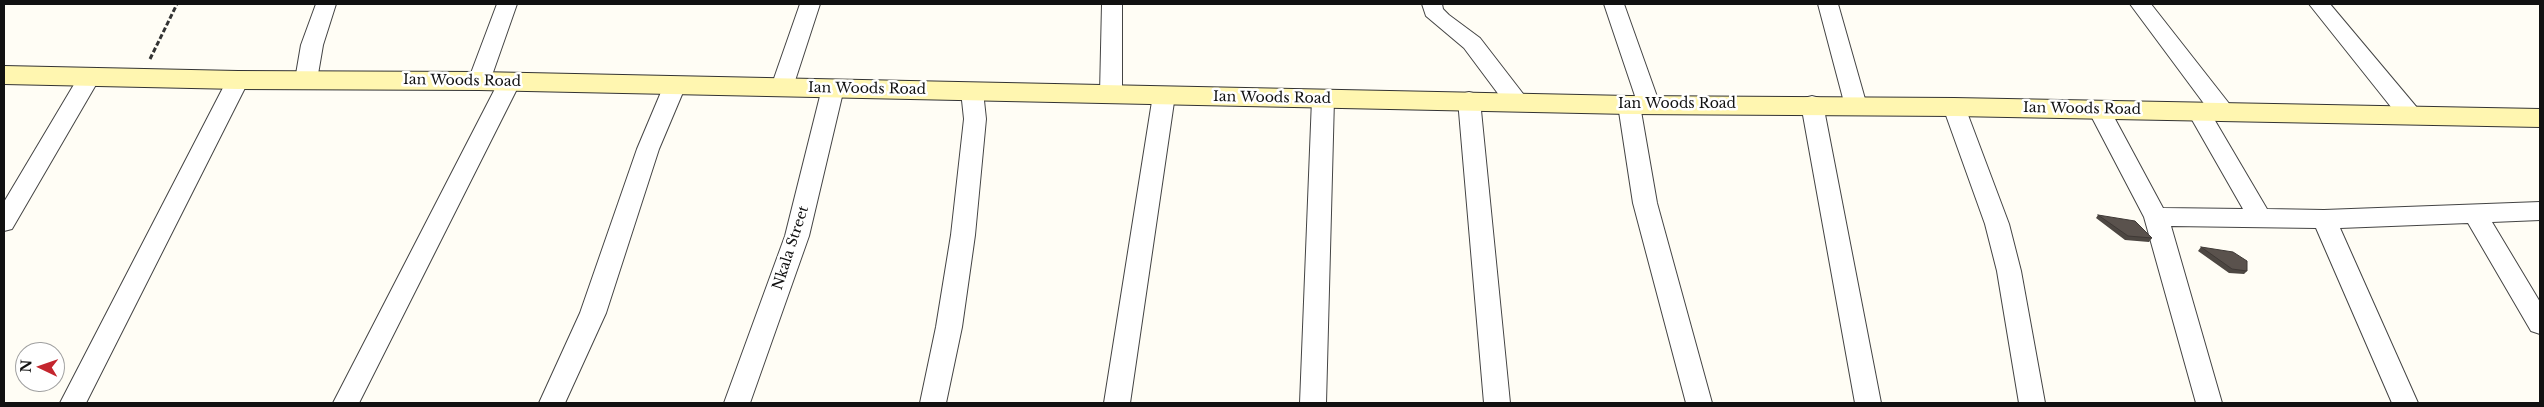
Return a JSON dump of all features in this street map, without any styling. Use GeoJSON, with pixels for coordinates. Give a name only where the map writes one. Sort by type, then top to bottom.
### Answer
{"type":"FeatureCollection","features":[{"type":"Feature","properties":{"kind":"street"},"geometry":{"type":"LineString","coordinates":[[306,80],[312,45],[326,4]]}},
{"type":"Feature","properties":{"kind":"street"},"geometry":{"type":"LineString","coordinates":[[479,80],[507,4]]}},
{"type":"Feature","properties":{"kind":"street"},"geometry":{"type":"LineString","coordinates":[[782,87],[810,4]]}},
{"type":"Feature","properties":{"kind":"street"},"geometry":{"type":"LineString","coordinates":[[1112,4],[1112,93]]}},
{"type":"Feature","properties":{"kind":"street"},"geometry":{"type":"LineString","coordinates":[[1432,4],[1433,11],[1442,20],[1472,43],[1516,101]]}},
{"type":"Feature","properties":{"kind":"street"},"geometry":{"type":"LineString","coordinates":[[1614,4],[1639,105],[1645,203],[1682,331],[1699,403]]}},
{"type":"Feature","properties":{"kind":"street"},"geometry":{"type":"LineString","coordinates":[[1828,4],[1856,106]]}},
{"type":"Feature","properties":{"kind":"street"},"geometry":{"type":"LineString","coordinates":[[2140,4],[2211,111],[2261,218]]}},
{"type":"Feature","properties":{"kind":"street"},"geometry":{"type":"LineString","coordinates":[[2319,4],[2411,116]]}},
{"type":"Feature","properties":{"kind":"street","name":"Ian Woods Road"},"geometry":{"type":"LineString","coordinates":[[4,75],[238,80],[479,80],[1639,105],[1812,104],[2540,118]]}},
{"type":"Feature","properties":{"kind":"street"},"geometry":{"type":"LineString","coordinates":[[4,222],[90,76]]}},
{"type":"Feature","properties":{"kind":"street"},"geometry":{"type":"LineString","coordinates":[[73,403],[238,80]]}},
{"type":"Feature","properties":{"kind":"street"},"geometry":{"type":"LineString","coordinates":[[346,403],[510,82]]}},
{"type":"Feature","properties":{"kind":"street"},"geometry":{"type":"LineString","coordinates":[[552,403],[592,313],[648,149],[675,85]]}},
{"type":"Feature","properties":{"kind":"street","name":"Nkala Street"},"geometry":{"type":"LineString","coordinates":[[737,403],[798,236],[833,88]]}},
{"type":"Feature","properties":{"kind":"street"},"geometry":{"type":"LineString","coordinates":[[933,403],[949,327],[968,196],[975,119],[972,91]]}},
{"type":"Feature","properties":{"kind":"street"},"geometry":{"type":"LineString","coordinates":[[1117,403],[1164,95]]}},
{"type":"Feature","properties":{"kind":"street"},"geometry":{"type":"LineString","coordinates":[[1313,403],[1323,99]]}},
{"type":"Feature","properties":{"kind":"street"},"geometry":{"type":"LineString","coordinates":[[1469,100],[1497,403]]}},
{"type":"Feature","properties":{"kind":"street"},"geometry":{"type":"LineString","coordinates":[[1812,104],[1868,403]]}},
{"type":"Feature","properties":{"kind":"street"},"geometry":{"type":"LineString","coordinates":[[1954,107],[1999,233],[2009,271],[2032,403]]}},
{"type":"Feature","properties":{"kind":"street"},"geometry":{"type":"LineString","coordinates":[[2100,110],[2156,218],[2209,403]]}},
{"type":"Feature","properties":{"kind":"street"},"geometry":{"type":"LineString","coordinates":[[2156,218],[2324,219],[2540,212]]}},
{"type":"Feature","properties":{"kind":"street"},"geometry":{"type":"LineString","coordinates":[[2476,215],[2540,324]]}},
{"type":"Feature","properties":{"kind":"street"},"geometry":{"type":"LineString","coordinates":[[2324,219],[2405,403]]}},
{"type":"Feature","properties":{"kind":"path"},"geometry":{"type":"LineString","coordinates":[[141,78],[177,4]]}},
{"type":"Feature","properties":{"kind":"building"},"geometry":{"type":"Polygon","coordinates":[[[2098,215],[2135,221],[2152,238],[2128,236],[2098,215]]]}},
{"type":"Feature","properties":{"kind":"building"},"geometry":{"type":"Polygon","coordinates":[[[2201,247],[2233,252],[2247,261],[2247,271],[2232,269],[2201,247]]]}}]}
